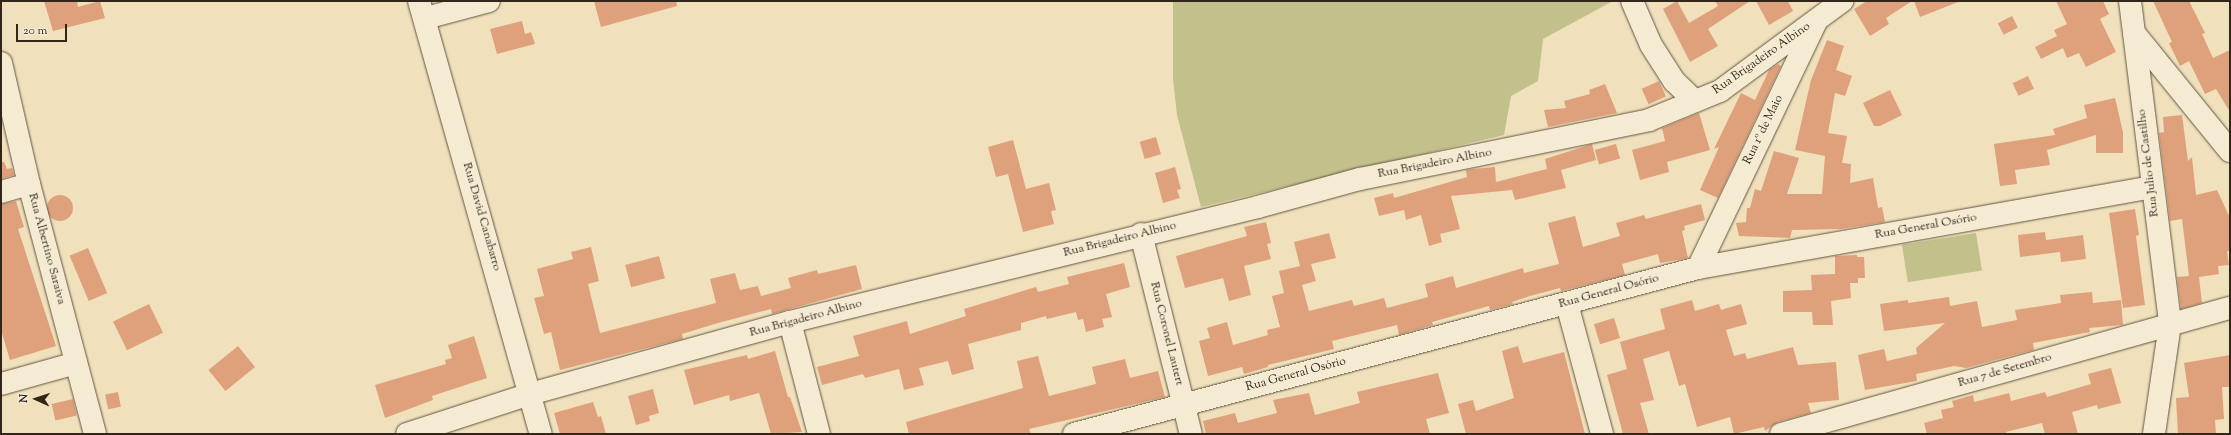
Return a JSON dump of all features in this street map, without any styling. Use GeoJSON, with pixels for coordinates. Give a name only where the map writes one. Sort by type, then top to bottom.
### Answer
{"type":"FeatureCollection","features":[{"type":"Feature","properties":{"kind":"street"},"geometry":{"type":"LineString","coordinates":[[422,10],[489,1]]}},
{"type":"Feature","properties":{"kind":"street"},"geometry":{"type":"LineString","coordinates":[[1632,1],[1651,45],[1674,80],[1695,101]]}},
{"type":"Feature","properties":{"kind":"street","name":"Rua 1º de Maio"},"geometry":{"type":"LineString","coordinates":[[1698,268],[1816,21],[1842,1]]}},
{"type":"Feature","properties":{"kind":"street","name":"Rua Julio de Castilho"},"geometry":{"type":"LineString","coordinates":[[2130,1],[2151,187],[2170,324],[2154,434]]}},
{"type":"Feature","properties":{"kind":"street","name":"Rua David Canabarro"},"geometry":{"type":"LineString","coordinates":[[422,10],[541,434]]}},
{"type":"Feature","properties":{"kind":"street","name":"Rua Brigadeiro Albino"},"geometry":{"type":"LineString","coordinates":[[407,434],[530,394],[790,322],[1141,234],[1258,207],[1360,178],[1649,120],[1720,91],[1816,21]]}},
{"type":"Feature","properties":{"kind":"street"},"geometry":{"type":"LineString","coordinates":[[2134,33],[2230,150]]}},
{"type":"Feature","properties":{"kind":"street","name":"Rua Albertino Saraiva"},"geometry":{"type":"LineString","coordinates":[[1,63],[29,184],[95,434]]}},
{"type":"Feature","properties":{"kind":"street"},"geometry":{"type":"LineString","coordinates":[[1,192],[29,184]]}},
{"type":"Feature","properties":{"kind":"street","name":"Rua General Osório"},"geometry":{"type":"LineString","coordinates":[[1074,434],[1698,268],[2151,187]]}},
{"type":"Feature","properties":{"kind":"street","name":"Rua Coronel Lautert"},"geometry":{"type":"LineString","coordinates":[[1141,234],[1191,434]]}},
{"type":"Feature","properties":{"kind":"street"},"geometry":{"type":"LineString","coordinates":[[1567,304],[1602,434]]}},
{"type":"Feature","properties":{"kind":"street","name":"Rua 7 de Setembro"},"geometry":{"type":"LineString","coordinates":[[1794,432],[2230,308]]}},
{"type":"Feature","properties":{"kind":"street"},"geometry":{"type":"LineString","coordinates":[[790,322],[819,434]]}},
{"type":"Feature","properties":{"kind":"street"},"geometry":{"type":"LineString","coordinates":[[1,384],[76,363]]}},
{"type":"Feature","properties":{"kind":"shaded area"},"geometry":{"type":"Polygon","coordinates":[[[1173,1],[1613,1],[1543,39],[1538,81],[1511,96],[1504,135],[1201,207],[1177,115],[1173,79],[1173,1]]]}},
{"type":"Feature","properties":{"kind":"shaded area"},"geometry":{"type":"Polygon","coordinates":[[[1976,233],[1982,271],[1908,282],[1902,245],[1976,233]]]}},
{"type":"Feature","properties":{"kind":"building"},"geometry":{"type":"Polygon","coordinates":[[[44,1],[77,1],[78,7],[100,1],[105,18],[53,31],[44,1]]]}},
{"type":"Feature","properties":{"kind":"building"},"geometry":{"type":"Polygon","coordinates":[[[594,1],[676,1],[677,6],[601,27],[594,1]]]}},
{"type":"Feature","properties":{"kind":"building"},"geometry":{"type":"Polygon","coordinates":[[[1677,1],[1689,23],[1718,6],[1715,1],[1750,1],[1708,29],[1718,46],[1690,62],[1663,9],[1677,1]]]}},
{"type":"Feature","properties":{"kind":"building"},"geometry":{"type":"Polygon","coordinates":[[[1756,1],[1788,1],[1793,11],[1769,25],[1756,1]]]}},
{"type":"Feature","properties":{"kind":"building"},"geometry":{"type":"Polygon","coordinates":[[[1867,1],[1912,1],[1886,18],[1889,24],[1870,36],[1854,9],[1867,1]]]}},
{"type":"Feature","properties":{"kind":"building"},"geometry":{"type":"Polygon","coordinates":[[[1914,1],[1958,1],[1958,2],[1920,17],[1914,1]]]}},
{"type":"Feature","properties":{"kind":"building"},"geometry":{"type":"Polygon","coordinates":[[[2056,1],[2103,1],[2109,14],[2100,19],[2116,52],[2086,67],[2079,53],[2067,58],[2063,48],[2041,59],[2035,47],[2057,36],[2054,30],[2067,24],[2056,1]]]}},
{"type":"Feature","properties":{"kind":"building"},"geometry":{"type":"Polygon","coordinates":[[[2153,1],[2189,1],[2205,33],[2202,34],[2213,58],[2230,50],[2230,112],[2216,89],[2205,94],[2189,61],[2180,66],[2169,43],[2172,42],[2153,1]]]}},
{"type":"Feature","properties":{"kind":"building"},"geometry":{"type":"Polygon","coordinates":[[[2012,16],[2018,28],[2004,35],[1998,23],[2012,16]]]}},
{"type":"Feature","properties":{"kind":"building"},"geometry":{"type":"Polygon","coordinates":[[[522,21],[525,34],[531,32],[535,44],[497,54],[490,29],[522,21]]]}},
{"type":"Feature","properties":{"kind":"building"},"geometry":{"type":"Polygon","coordinates":[[[1827,40],[1844,46],[1836,70],[1852,76],[1845,96],[1835,93],[1828,133],[1847,136],[1842,163],[1851,164],[1850,183],[1873,178],[1878,208],[1882,207],[1885,222],[1841,229],[1792,230],[1790,238],[1739,236],[1736,223],[1746,222],[1747,208],[1750,208],[1755,189],[1761,191],[1774,151],[1799,158],[1787,194],[1822,194],[1825,156],[1795,150],[1811,80],[1827,40]]]}},
{"type":"Feature","properties":{"kind":"building"},"geometry":{"type":"Polygon","coordinates":[[[1778,64],[1781,66],[1718,198],[1700,190],[1719,147],[1714,149],[1741,93],[1755,100],[1769,70],[1778,64]]]}},
{"type":"Feature","properties":{"kind":"building"},"geometry":{"type":"Polygon","coordinates":[[[2028,76],[2034,89],[2019,96],[2013,83],[2028,76]]]}},
{"type":"Feature","properties":{"kind":"building"},"geometry":{"type":"Polygon","coordinates":[[[1659,81],[1666,97],[1649,104],[1642,89],[1659,81]]]}},
{"type":"Feature","properties":{"kind":"building"},"geometry":{"type":"Polygon","coordinates":[[[1605,84],[1617,113],[1548,127],[1544,110],[1566,108],[1564,101],[1590,94],[1589,90],[1605,84]]]}},
{"type":"Feature","properties":{"kind":"building"},"geometry":{"type":"Polygon","coordinates":[[[1890,90],[1902,115],[1880,126],[1874,126],[1863,103],[1890,90]]]}},
{"type":"Feature","properties":{"kind":"building"},"geometry":{"type":"Polygon","coordinates":[[[2115,98],[2123,132],[2123,153],[2096,153],[2096,135],[2047,150],[2050,165],[2015,170],[2017,184],[2000,186],[1994,144],[2055,135],[2053,129],[2087,118],[2084,105],[2115,98]]]}},
{"type":"Feature","properties":{"kind":"building"},"geometry":{"type":"Polygon","coordinates":[[[1699,113],[1710,150],[1667,162],[1669,172],[1640,180],[1632,150],[1665,141],[1662,128],[1699,113]]]}},
{"type":"Feature","properties":{"kind":"building"},"geometry":{"type":"Polygon","coordinates":[[[2182,115],[2188,161],[2192,157],[2196,195],[2217,190],[2230,218],[2230,251],[2227,251],[2229,265],[2218,266],[2219,274],[2199,277],[2202,303],[2181,309],[2177,277],[2189,276],[2182,219],[2170,221],[2159,133],[2164,132],[2163,117],[2182,115]]]}},
{"type":"Feature","properties":{"kind":"building"},"geometry":{"type":"Polygon","coordinates":[[[1156,137],[1161,154],[1145,159],[1140,142],[1156,137]]]}},
{"type":"Feature","properties":{"kind":"building"},"geometry":{"type":"Polygon","coordinates":[[[1013,140],[1026,189],[1049,183],[1056,210],[1051,211],[1054,224],[1023,232],[1008,174],[996,177],[988,147],[1013,140]]]}},
{"type":"Feature","properties":{"kind":"building"},"geometry":{"type":"Polygon","coordinates":[[[1592,144],[1596,160],[1561,170],[1566,188],[1515,200],[1512,190],[1451,196],[1460,229],[1440,234],[1442,242],[1429,246],[1421,215],[1406,220],[1404,210],[1379,216],[1374,198],[1393,193],[1394,198],[1467,177],[1466,170],[1473,169],[1495,167],[1496,182],[1547,169],[1545,159],[1592,144]]]}},
{"type":"Feature","properties":{"kind":"building"},"geometry":{"type":"Polygon","coordinates":[[[1616,144],[1620,158],[1599,164],[1595,150],[1616,144]]]}},
{"type":"Feature","properties":{"kind":"building"},"geometry":{"type":"Polygon","coordinates":[[[1,162],[4,162],[7,169],[12,168],[14,175],[1,179],[1,162]]]}},
{"type":"Feature","properties":{"kind":"building"},"geometry":{"type":"Polygon","coordinates":[[[1175,167],[1181,189],[1177,190],[1180,198],[1163,203],[1155,173],[1175,167]]]}},
{"type":"Feature","properties":{"kind":"building"},"geometry":{"type":"Polygon","coordinates":[[[60,195],[69,199],[73,208],[69,217],[60,221],[51,217],[47,208],[51,199],[60,195]]]}},
{"type":"Feature","properties":{"kind":"building"},"geometry":{"type":"Polygon","coordinates":[[[16,201],[24,227],[18,229],[56,346],[10,360],[1,330],[1,204],[16,201]]]}},
{"type":"Feature","properties":{"kind":"building"},"geometry":{"type":"Polygon","coordinates":[[[1701,204],[1705,220],[1684,226],[1685,230],[1682,231],[1688,258],[1660,263],[1658,254],[1622,264],[1625,275],[1561,291],[1560,288],[1530,296],[1512,302],[1513,304],[1490,310],[1489,306],[1432,322],[1433,325],[1399,335],[1397,325],[1332,341],[1334,349],[1268,365],[1268,367],[1244,374],[1242,367],[1208,376],[1199,341],[1210,338],[1207,328],[1227,322],[1233,345],[1268,335],[1267,330],[1280,327],[1272,296],[1284,293],[1279,271],[1300,266],[1294,242],[1329,233],[1336,258],[1311,264],[1316,281],[1302,285],[1309,311],[1352,300],[1354,306],[1384,298],[1387,308],[1428,297],[1425,284],[1453,276],[1456,288],[1523,268],[1524,273],[1559,264],[1548,223],[1575,216],[1583,247],[1620,236],[1616,223],[1644,215],[1646,219],[1701,204]]]}},
{"type":"Feature","properties":{"kind":"building"},"geometry":{"type":"Polygon","coordinates":[[[2135,209],[2139,235],[2136,236],[2145,305],[2123,308],[2109,213],[2135,209]]]}},
{"type":"Feature","properties":{"kind":"building"},"geometry":{"type":"Polygon","coordinates":[[[1266,222],[1271,243],[1267,244],[1271,259],[1244,266],[1251,295],[1229,301],[1223,278],[1185,288],[1176,256],[1247,236],[1244,227],[1266,222]]]}},
{"type":"Feature","properties":{"kind":"building"},"geometry":{"type":"Polygon","coordinates":[[[2045,232],[2046,240],[2083,235],[2086,259],[2061,262],[2060,252],[2020,257],[2018,235],[2045,232]]]}},
{"type":"Feature","properties":{"kind":"building"},"geometry":{"type":"Polygon","coordinates":[[[591,247],[599,281],[588,284],[600,333],[716,303],[710,279],[735,273],[740,290],[758,286],[761,296],[791,288],[788,278],[817,270],[818,274],[856,265],[862,289],[772,314],[771,309],[718,323],[682,334],[683,339],[560,370],[551,332],[544,334],[534,298],[544,296],[537,269],[573,259],[571,252],[591,247]]]}},
{"type":"Feature","properties":{"kind":"building"},"geometry":{"type":"Polygon","coordinates":[[[88,248],[107,293],[89,301],[70,256],[88,248]]]}},
{"type":"Feature","properties":{"kind":"building"},"geometry":{"type":"Polygon","coordinates":[[[1857,255],[1857,257],[1864,257],[1865,278],[1858,278],[1858,283],[1850,283],[1851,298],[1831,301],[1833,325],[1813,325],[1812,312],[1783,312],[1783,291],[1812,290],[1811,275],[1835,274],[1835,256],[1857,255]]]}},
{"type":"Feature","properties":{"kind":"building"},"geometry":{"type":"Polygon","coordinates":[[[659,256],[665,278],[631,287],[625,265],[659,256]]]}},
{"type":"Feature","properties":{"kind":"building"},"geometry":{"type":"Polygon","coordinates":[[[1124,263],[1130,287],[1106,294],[1112,317],[1102,319],[1104,327],[1086,332],[1083,319],[1078,320],[1076,312],[1047,319],[1046,316],[1021,323],[1021,330],[968,344],[974,369],[952,375],[948,361],[919,368],[924,385],[904,390],[899,369],[865,378],[863,374],[822,385],[817,367],[859,356],[853,336],[907,321],[910,334],[966,316],[964,309],[1036,287],[1038,292],[1069,284],[1067,277],[1124,263]]]}},
{"type":"Feature","properties":{"kind":"building"},"geometry":{"type":"Polygon","coordinates":[[[2092,292],[2093,303],[2121,300],[2123,325],[2089,328],[2090,332],[2033,343],[2034,350],[1966,368],[1954,366],[1916,374],[1917,381],[1865,390],[1858,355],[1884,349],[1887,361],[1917,354],[1916,348],[1945,323],[1884,331],[1880,304],[1908,300],[1908,303],[1949,297],[1950,306],[1977,301],[1982,327],[2017,320],[2015,310],[2061,303],[2060,295],[2092,292]]]}},
{"type":"Feature","properties":{"kind":"building"},"geometry":{"type":"Polygon","coordinates":[[[1692,300],[1695,311],[1719,304],[1721,310],[1741,304],[1747,324],[1726,330],[1734,356],[1745,353],[1747,359],[1793,347],[1798,365],[1836,362],[1839,400],[1808,403],[1811,413],[1778,422],[1765,431],[1764,427],[1734,434],[1730,417],[1697,427],[1685,384],[1679,386],[1669,351],[1643,359],[1654,400],[1640,403],[1649,434],[1623,434],[1607,375],[1627,369],[1620,342],[1665,329],[1660,309],[1692,300]]]}},
{"type":"Feature","properties":{"kind":"building"},"geometry":{"type":"Polygon","coordinates":[[[149,304],[163,333],[127,350],[113,322],[149,304]]]}},
{"type":"Feature","properties":{"kind":"building"},"geometry":{"type":"Polygon","coordinates":[[[1614,318],[1620,338],[1600,344],[1594,324],[1614,318]]]}},
{"type":"Feature","properties":{"kind":"building"},"geometry":{"type":"Polygon","coordinates":[[[474,336],[487,378],[432,396],[433,400],[385,418],[375,385],[446,364],[445,360],[452,358],[448,345],[474,336]]]}},
{"type":"Feature","properties":{"kind":"building"},"geometry":{"type":"Polygon","coordinates":[[[238,346],[255,367],[225,391],[208,370],[238,346]]]}},
{"type":"Feature","properties":{"kind":"building"},"geometry":{"type":"Polygon","coordinates":[[[1518,346],[1523,363],[1564,352],[1585,434],[1466,434],[1458,404],[1473,400],[1476,411],[1514,398],[1502,351],[1518,346]]]}},
{"type":"Feature","properties":{"kind":"building"},"geometry":{"type":"Polygon","coordinates":[[[775,351],[788,397],[790,397],[802,432],[771,434],[759,393],[730,401],[729,395],[694,405],[684,370],[747,355],[748,359],[775,351]]]}},
{"type":"Feature","properties":{"kind":"building"},"geometry":{"type":"Polygon","coordinates":[[[2230,355],[2230,387],[2222,387],[2224,419],[2215,420],[2216,434],[2178,434],[2176,398],[2189,397],[2184,363],[2230,355]]]}},
{"type":"Feature","properties":{"kind":"building"},"geometry":{"type":"Polygon","coordinates":[[[1038,356],[1049,396],[1096,384],[1092,367],[1125,359],[1130,378],[1158,371],[1165,397],[1029,429],[1031,434],[909,434],[906,422],[1023,388],[1017,361],[1038,356]]]}},
{"type":"Feature","properties":{"kind":"building"},"geometry":{"type":"Polygon","coordinates":[[[2111,368],[2121,403],[2098,409],[2097,405],[2072,412],[2078,434],[2045,434],[2042,423],[2006,432],[2007,434],[1927,434],[1924,423],[1943,418],[1941,410],[1954,407],[1952,401],[1973,395],[1974,402],[2009,393],[2011,401],[2045,392],[2047,397],[2091,384],[2088,374],[2111,368]]]}},
{"type":"Feature","properties":{"kind":"building"},"geometry":{"type":"Polygon","coordinates":[[[1438,373],[1449,413],[1426,419],[1430,434],[1206,434],[1203,421],[1235,413],[1238,423],[1277,413],[1273,400],[1309,393],[1315,415],[1360,403],[1357,392],[1438,373]]]}},
{"type":"Feature","properties":{"kind":"building"},"geometry":{"type":"Polygon","coordinates":[[[653,389],[659,413],[649,416],[650,421],[636,425],[628,396],[653,389]]]}},
{"type":"Feature","properties":{"kind":"building"},"geometry":{"type":"Polygon","coordinates":[[[118,392],[121,407],[108,409],[105,394],[118,392]]]}},
{"type":"Feature","properties":{"kind":"building"},"geometry":{"type":"Polygon","coordinates":[[[73,399],[77,416],[55,421],[52,404],[73,399]]]}},
{"type":"Feature","properties":{"kind":"building"},"geometry":{"type":"Polygon","coordinates":[[[593,402],[598,417],[601,416],[606,434],[560,434],[554,413],[593,402]]]}}]}
